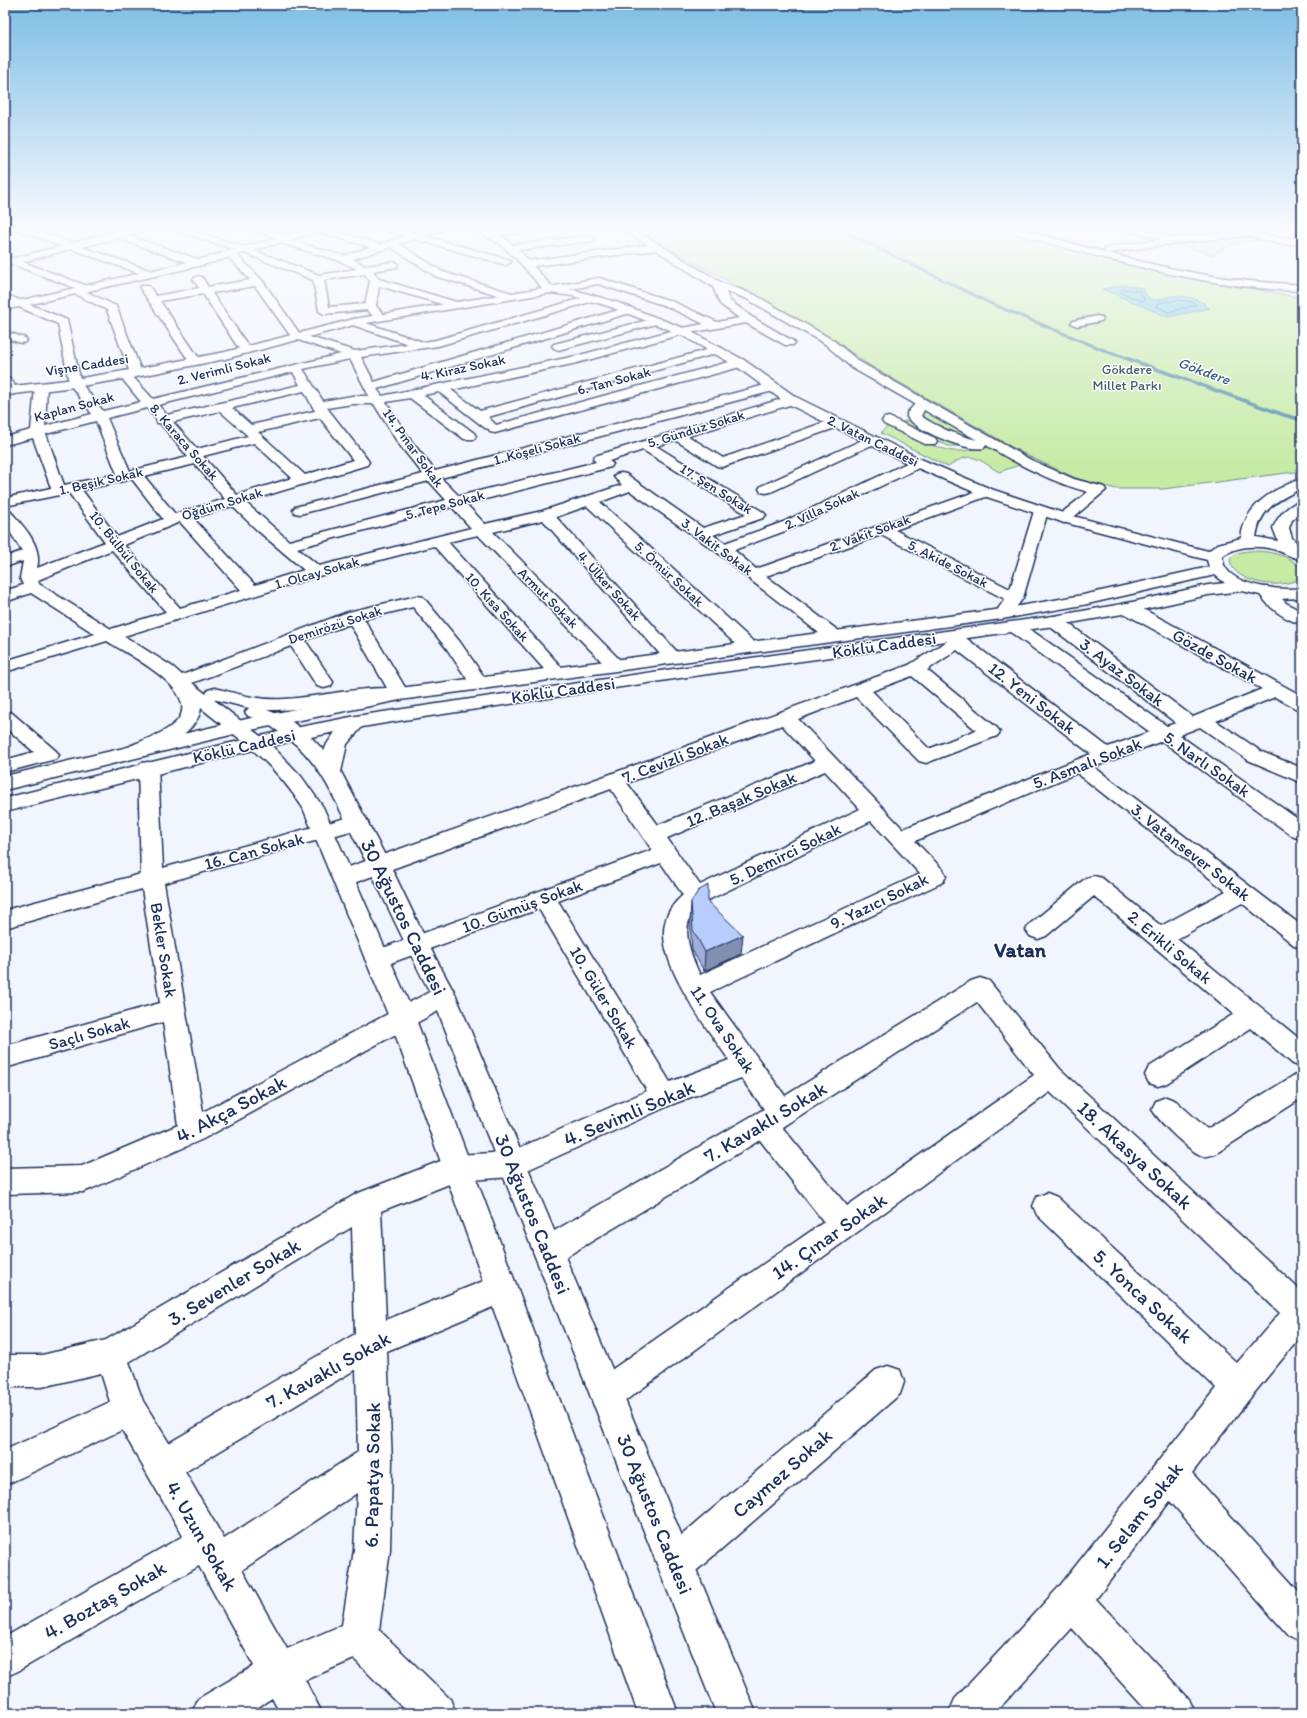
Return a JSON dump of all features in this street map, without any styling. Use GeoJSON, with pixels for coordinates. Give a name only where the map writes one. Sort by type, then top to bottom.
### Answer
{"type":"FeatureCollection","features":[{"type":"Feature","properties":{"kind":"street"},"geometry":{"type":"LineString","coordinates":[[28,307],[63,322],[75,383],[100,416],[130,475],[177,518],[252,592]]}},
{"type":"Feature","properties":{"kind":"street"},"geometry":{"type":"LineString","coordinates":[[111,307],[130,374]]}},
{"type":"Feature","properties":{"kind":"street"},"geometry":{"type":"LineString","coordinates":[[159,307],[195,361]]}},
{"type":"Feature","properties":{"kind":"street"},"geometry":{"type":"LineString","coordinates":[[216,307],[249,359],[276,372]]}},
{"type":"Feature","properties":{"kind":"street"},"geometry":{"type":"LineString","coordinates":[[276,307],[296,336],[354,354]]}},
{"type":"Feature","properties":{"kind":"street"},"geometry":{"type":"LineString","coordinates":[[323,307],[324,311],[368,307]]}},
{"type":"Feature","properties":{"kind":"street"},"geometry":{"type":"LineString","coordinates":[[370,307],[380,317]]}},
{"type":"Feature","properties":{"kind":"street"},"geometry":{"type":"LineString","coordinates":[[249,359],[296,336],[354,322],[442,307]]}},
{"type":"Feature","properties":{"kind":"street","name":"2. Verimli Sokak"},"geometry":{"type":"LineString","coordinates":[[150,403],[354,354],[424,346],[561,307]]}},
{"type":"Feature","properties":{"kind":"street","name":"2. Vatan Caddesi"},"geometry":{"type":"LineString","coordinates":[[621,307],[682,330],[740,362],[791,400],[918,463],[986,492],[1041,511],[1216,563],[1229,578],[1244,586]]}},
{"type":"Feature","properties":{"kind":"street"},"geometry":{"type":"LineString","coordinates":[[677,307],[716,326]]}},
{"type":"Feature","properties":{"kind":"street"},"geometry":{"type":"LineString","coordinates":[[731,307],[748,320],[789,343]]}},
{"type":"Feature","properties":{"kind":"street"},"geometry":{"type":"LineString","coordinates":[[768,307],[828,342],[856,365],[924,403],[989,445],[1069,482],[1099,490],[1064,518]]}},
{"type":"Feature","properties":{"kind":"street"},"geometry":{"type":"LineString","coordinates":[[370,387],[629,310]]}},
{"type":"Feature","properties":{"kind":"street"},"geometry":{"type":"LineString","coordinates":[[1077,322],[1097,319]]}},
{"type":"Feature","properties":{"kind":"street","name":"4. Kiraz Sokak"},"geometry":{"type":"LineString","coordinates":[[321,410],[352,400],[379,400],[413,394],[577,359],[682,330],[748,320]]}},
{"type":"Feature","properties":{"kind":"street"},"geometry":{"type":"LineString","coordinates":[[546,349],[656,321]]}},
{"type":"Feature","properties":{"kind":"street"},"geometry":{"type":"LineString","coordinates":[[354,322],[424,346]]}},
{"type":"Feature","properties":{"kind":"street"},"geometry":{"type":"LineString","coordinates":[[5,334],[21,340],[5,344]]}},
{"type":"Feature","properties":{"kind":"street"},"geometry":{"type":"LineString","coordinates":[[457,426],[547,398],[718,350]]}},
{"type":"Feature","properties":{"kind":"street","name":"14. Pınar Sokak"},"geometry":{"type":"LineString","coordinates":[[354,354],[370,387],[403,440],[454,502],[482,530]]}},
{"type":"Feature","properties":{"kind":"street","name":"Vişne Caddesi"},"geometry":{"type":"LineString","coordinates":[[7,388],[41,387],[75,383],[130,374],[225,355],[249,359]]}},
{"type":"Feature","properties":{"kind":"street","name":"6. Tan Sokak"},"geometry":{"type":"LineString","coordinates":[[495,429],[740,362]]}},
{"type":"Feature","properties":{"kind":"street","name":"Öğdüm Sokak"},"geometry":{"type":"LineString","coordinates":[[5,596],[30,582],[114,543],[177,518],[233,499],[362,462],[321,410],[296,367]]}},
{"type":"Feature","properties":{"kind":"street"},"geometry":{"type":"LineString","coordinates":[[513,373],[524,381]]}},
{"type":"Feature","properties":{"kind":"street","name":"8. Karaca Sokak"},"geometry":{"type":"LineString","coordinates":[[130,374],[162,420],[233,499],[285,547],[316,572]]}},
{"type":"Feature","properties":{"kind":"street"},"geometry":{"type":"LineString","coordinates":[[38,432],[41,387]]}},
{"type":"Feature","properties":{"kind":"street"},"geometry":{"type":"LineString","coordinates":[[162,420],[307,387]]}},
{"type":"Feature","properties":{"kind":"street","name":"1. Köşeli Sokak"},"geometry":{"type":"LineString","coordinates":[[300,510],[524,453],[773,387]]}},
{"type":"Feature","properties":{"kind":"street"},"geometry":{"type":"LineString","coordinates":[[441,388],[524,453]]}},
{"type":"Feature","properties":{"kind":"street"},"geometry":{"type":"LineString","coordinates":[[536,390],[547,398]]}},
{"type":"Feature","properties":{"kind":"street"},"geometry":{"type":"LineString","coordinates":[[413,394],[469,436]]}},
{"type":"Feature","properties":{"kind":"street","name":"5. Gündüz Sokak"},"geometry":{"type":"LineString","coordinates":[[603,462],[645,445],[791,400]]}},
{"type":"Feature","properties":{"kind":"street","name":"Kaplan Sokak"},"geometry":{"type":"LineString","coordinates":[[5,441],[150,403]]}},
{"type":"Feature","properties":{"kind":"street"},"geometry":{"type":"LineString","coordinates":[[874,425],[914,413],[924,403]]}},
{"type":"Feature","properties":{"kind":"street"},"geometry":{"type":"LineString","coordinates":[[223,406],[302,480]]}},
{"type":"Feature","properties":{"kind":"street"},"geometry":{"type":"LineString","coordinates":[[253,434],[321,410]]}},
{"type":"Feature","properties":{"kind":"street"},"geometry":{"type":"LineString","coordinates":[[914,413],[914,417],[927,426],[964,442],[989,445]]}},
{"type":"Feature","properties":{"kind":"street"},"geometry":{"type":"LineString","coordinates":[[889,421],[934,443],[948,448],[958,449],[989,445]]}},
{"type":"Feature","properties":{"kind":"street"},"geometry":{"type":"LineString","coordinates":[[676,435],[722,463],[836,423]]}},
{"type":"Feature","properties":{"kind":"street","name":"10. Bülbül Sokak"},"geometry":{"type":"LineString","coordinates":[[38,432],[66,489],[177,615]]}},
{"type":"Feature","properties":{"kind":"street","name":"1. Beşik Sokak"},"geometry":{"type":"LineString","coordinates":[[5,502],[130,475],[195,456],[253,434]]}},
{"type":"Feature","properties":{"kind":"street"},"geometry":{"type":"LineString","coordinates":[[766,489],[871,440]]}},
{"type":"Feature","properties":{"kind":"street","name":"17. Şen Sokak"},"geometry":{"type":"LineString","coordinates":[[645,445],[758,515],[702,533]]}},
{"type":"Feature","properties":{"kind":"street","name":"3. Vakit Sokak"},"geometry":{"type":"LineString","coordinates":[[603,462],[632,486],[702,533],[834,636]]}},
{"type":"Feature","properties":{"kind":"street","name":"5. Tepe Sokak"},"geometry":{"type":"LineString","coordinates":[[285,547],[603,462]]}},
{"type":"Feature","properties":{"kind":"street","name":"2. Villa Sokak"},"geometry":{"type":"LineString","coordinates":[[723,549],[788,525],[918,463]]}},
{"type":"Feature","properties":{"kind":"street"},"geometry":{"type":"LineString","coordinates":[[1248,542],[1249,531],[1258,510],[1291,488],[1302,483]]}},
{"type":"Feature","properties":{"kind":"street","name":"1. Olcay Sokak"},"geometry":{"type":"LineString","coordinates":[[5,667],[316,572],[437,540],[546,515],[632,486]]}},
{"type":"Feature","properties":{"kind":"street","name":"2. Vakit Sokak"},"geometry":{"type":"LineString","coordinates":[[754,575],[986,492]]}},
{"type":"Feature","properties":{"kind":"street","name":"5. Ömür Sokak"},"geometry":{"type":"LineString","coordinates":[[590,501],[749,647]]}},
{"type":"Feature","properties":{"kind":"street"},"geometry":{"type":"LineString","coordinates":[[1300,554],[1286,540],[1281,528],[1285,518],[1302,505]]}},
{"type":"Feature","properties":{"kind":"street"},"geometry":{"type":"LineString","coordinates":[[1009,620],[1041,511]]}},
{"type":"Feature","properties":{"kind":"street","name":"4. Ülker Sokak"},"geometry":{"type":"LineString","coordinates":[[546,515],[672,657]]}},
{"type":"Feature","properties":{"kind":"street"},"geometry":{"type":"LineString","coordinates":[[8,522],[31,553],[30,582],[109,635],[177,677],[215,694],[256,704],[284,705],[365,694],[400,694]]}},
{"type":"Feature","properties":{"kind":"street","name":"5. Akide Sokak"},"geometry":{"type":"LineString","coordinates":[[881,529],[1015,598]]}},
{"type":"Feature","properties":{"kind":"street","name":"Armut Sokak"},"geometry":{"type":"LineString","coordinates":[[482,530],[615,665]]}},
{"type":"Feature","properties":{"kind":"street","name":"10. Kısa Sokak"},"geometry":{"type":"LineString","coordinates":[[437,540],[557,673]]}},
{"type":"Feature","properties":{"kind":"street"},"geometry":{"type":"LineString","coordinates":[[1216,563],[1214,554],[1221,547],[1233,543],[1248,542],[1276,546],[1300,554]]}},
{"type":"Feature","properties":{"kind":"street"},"geometry":{"type":"LineString","coordinates":[[5,562],[31,553]]}},
{"type":"Feature","properties":{"kind":"street","name":"Köklü Caddesi"},"geometry":{"type":"LineString","coordinates":[[5,783],[143,759],[209,754],[295,734],[356,722],[679,673],[955,639],[1009,620],[1216,563]]}},
{"type":"Feature","properties":{"kind":"street"},"geometry":{"type":"LineString","coordinates":[[1244,586],[1266,592],[1281,594],[1301,593]]}},
{"type":"Feature","properties":{"kind":"street","name":"Köklü Caddesi"},"geometry":{"type":"LineString","coordinates":[[5,805],[237,727],[321,708],[400,694],[834,636],[1009,620],[1054,621],[1128,608],[1208,590],[1244,586]]}},
{"type":"Feature","properties":{"kind":"street"},"geometry":{"type":"LineString","coordinates":[[1266,592],[1280,607],[1302,619]]}},
{"type":"Feature","properties":{"kind":"street","name":"Demirözü Sokak"},"geometry":{"type":"LineString","coordinates":[[177,677],[295,638],[354,616],[417,601],[454,646],[480,684]]}},
{"type":"Feature","properties":{"kind":"street","name":"Gözde Sokak"},"geometry":{"type":"LineString","coordinates":[[1128,608],[1302,704]]}},
{"type":"Feature","properties":{"kind":"street"},"geometry":{"type":"LineString","coordinates":[[354,616],[400,694]]}},
{"type":"Feature","properties":{"kind":"street","name":"5. Narlı Sokak"},"geometry":{"type":"LineString","coordinates":[[1009,620],[1164,734],[1302,832]]}},
{"type":"Feature","properties":{"kind":"street","name":"3. Ayaz Sokak"},"geometry":{"type":"LineString","coordinates":[[1054,621],[1196,722],[1255,756],[1302,776]]}},
{"type":"Feature","properties":{"kind":"street"},"geometry":{"type":"LineString","coordinates":[[295,638],[324,682]]}},
{"type":"Feature","properties":{"kind":"street","name":"7. Cevizli Sokak"},"geometry":{"type":"LineString","coordinates":[[343,878],[616,780],[915,669],[955,639]]}},
{"type":"Feature","properties":{"kind":"street","name":"12. Yeni Sokak"},"geometry":{"type":"LineString","coordinates":[[955,639],[1105,755]]}},
{"type":"Feature","properties":{"kind":"street"},"geometry":{"type":"LineString","coordinates":[[859,689],[926,757],[990,732],[915,669]]}},
{"type":"Feature","properties":{"kind":"street"},"geometry":{"type":"LineString","coordinates":[[143,759],[171,734],[183,727],[191,715],[191,699],[177,677]]}},
{"type":"Feature","properties":{"kind":"street","name":"30 Ağustos Caddesi"},"geometry":{"type":"LineString","coordinates":[[177,677],[278,760],[296,782],[313,807],[402,1017],[456,1168],[658,1713]]}},
{"type":"Feature","properties":{"kind":"street","name":"5. Asmalı Sokak"},"geometry":{"type":"LineString","coordinates":[[900,839],[1079,765],[1196,722],[1276,690]]}},
{"type":"Feature","properties":{"kind":"street","name":"30 Ağustos Caddesi"},"geometry":{"type":"LineString","coordinates":[[215,694],[232,703],[273,719],[295,734],[309,746],[331,772],[379,865],[416,944],[444,996],[736,1713]]}},
{"type":"Feature","properties":{"kind":"street","name":"9. Yazıcı Sokak"},"geometry":{"type":"LineString","coordinates":[[694,990],[935,876],[827,763],[785,716]]}},
{"type":"Feature","properties":{"kind":"street"},"geometry":{"type":"LineString","coordinates":[[5,717],[49,755],[5,766]]}},
{"type":"Feature","properties":{"kind":"street"},"geometry":{"type":"LineString","coordinates":[[331,772],[334,749],[340,736],[356,722]]}},
{"type":"Feature","properties":{"kind":"street"},"geometry":{"type":"LineString","coordinates":[[209,754],[248,756],[263,762],[296,782]]}},
{"type":"Feature","properties":{"kind":"street","name":"Bekler Sokak"},"geometry":{"type":"LineString","coordinates":[[143,759],[152,879],[193,1131]]}},
{"type":"Feature","properties":{"kind":"street","name":"12. Başak Sokak"},"geometry":{"type":"LineString","coordinates":[[660,844],[827,763]]}},
{"type":"Feature","properties":{"kind":"street","name":"3. Vatansever Sokak"},"geometry":{"type":"LineString","coordinates":[[1079,765],[1302,939]]}},
{"type":"Feature","properties":{"kind":"street"},"geometry":{"type":"LineString","coordinates":[[616,780],[696,896]]}},
{"type":"Feature","properties":{"kind":"street","name":"5. Demirci Sokak"},"geometry":{"type":"LineString","coordinates":[[696,896],[873,811]]}},
{"type":"Feature","properties":{"kind":"street","name":"16. Can Sokak"},"geometry":{"type":"LineString","coordinates":[[5,919],[357,822]]}},
{"type":"Feature","properties":{"kind":"street","name":"10. Gümüş Sokak"},"geometry":{"type":"LineString","coordinates":[[377,959],[544,898],[660,844]]}},
{"type":"Feature","properties":{"kind":"street","name":"2. Erikli Sokak"},"geometry":{"type":"LineString","coordinates":[[1038,930],[1094,884],[1302,1056]]}},
{"type":"Feature","properties":{"kind":"street"},"geometry":{"type":"LineString","coordinates":[[1159,938],[1243,892]]}},
{"type":"Feature","properties":{"kind":"street","name":"11. Ova Sokak"},"geometry":{"type":"LineString","coordinates":[[696,896],[683,908],[675,927],[678,950],[694,990],[746,1065],[773,1119],[844,1225]]}},
{"type":"Feature","properties":{"kind":"street","name":"10. Güler Sokak"},"geometry":{"type":"LineString","coordinates":[[544,898],[664,1096]]}},
{"type":"Feature","properties":{"kind":"street","name":"18. Akasya Sokak"},"geometry":{"type":"LineString","coordinates":[[980,988],[1051,1077],[1302,1311]]}},
{"type":"Feature","properties":{"kind":"street","name":"7. Kavaklı Sokak"},"geometry":{"type":"LineString","coordinates":[[548,1251],[773,1119],[980,988]]}},
{"type":"Feature","properties":{"kind":"street","name":"4. Akça Sokak"},"geometry":{"type":"LineString","coordinates":[[5,1181],[83,1179],[193,1131],[402,1017],[444,996]]}},
{"type":"Feature","properties":{"kind":"street","name":"Saçlı Sokak"},"geometry":{"type":"LineString","coordinates":[[5,1057],[173,1009]]}},
{"type":"Feature","properties":{"kind":"street"},"geometry":{"type":"LineString","coordinates":[[1158,1075],[1252,1015]]}},
{"type":"Feature","properties":{"kind":"street","name":"4. Sevimli Sokak"},"geometry":{"type":"LineString","coordinates":[[512,1164],[664,1096],[746,1065]]}},
{"type":"Feature","properties":{"kind":"street","name":"14. Çınar Sokak"},"geometry":{"type":"LineString","coordinates":[[606,1394],[1051,1077]]}},
{"type":"Feature","properties":{"kind":"street"},"geometry":{"type":"LineString","coordinates":[[1166,1109],[1205,1145],[1302,1084]]}},
{"type":"Feature","properties":{"kind":"street","name":"3. Sevenler Sokak"},"geometry":{"type":"LineString","coordinates":[[5,1371],[42,1371],[111,1355],[366,1203],[456,1168],[512,1164]]}},
{"type":"Feature","properties":{"kind":"street","name":"6. Papatya Sokak"},"geometry":{"type":"LineString","coordinates":[[359,1637],[372,1550],[374,1461],[366,1203]]}},
{"type":"Feature","properties":{"kind":"street","name":"5. Yonca Sokak"},"geometry":{"type":"LineString","coordinates":[[1047,1206],[1238,1386]]}},
{"type":"Feature","properties":{"kind":"street","name":"7. Kavaklı Sokak"},"geometry":{"type":"LineString","coordinates":[[163,1466],[371,1342],[501,1289]]}},
{"type":"Feature","properties":{"kind":"street","name":"1. Selam Sokak"},"geometry":{"type":"LineString","coordinates":[[969,1713],[1072,1600],[1238,1386],[1302,1311]]}},
{"type":"Feature","properties":{"kind":"street","name":"4. Uzun Sokak"},"geometry":{"type":"LineString","coordinates":[[111,1355],[129,1410],[163,1466],[302,1713]]}},
{"type":"Feature","properties":{"kind":"street","name":"Caymez Sokak"},"geometry":{"type":"LineString","coordinates":[[676,1564],[888,1382]]}},
{"type":"Feature","properties":{"kind":"street"},"geometry":{"type":"LineString","coordinates":[[5,1468],[129,1410]]}},
{"type":"Feature","properties":{"kind":"street","name":"4. Boztaş Sokak"},"geometry":{"type":"LineString","coordinates":[[5,1658],[212,1553],[374,1461]]}},
{"type":"Feature","properties":{"kind":"street"},"geometry":{"type":"LineString","coordinates":[[1170,1475],[1302,1623]]}},
{"type":"Feature","properties":{"kind":"street"},"geometry":{"type":"LineString","coordinates":[[1072,1600],[1175,1713]]}},
{"type":"Feature","properties":{"kind":"street"},"geometry":{"type":"LineString","coordinates":[[212,1713],[280,1672],[359,1637],[436,1713]]}},
{"type":"Feature","properties":{"kind":"green space","name":"Gökdere Millet Parkı"},"geometry":{"type":"Polygon","coordinates":[[[775,307],[1302,307],[1302,471],[1163,489],[1116,489],[1078,479],[1028,456],[866,363],[834,340],[775,307]]]}},
{"type":"Feature","properties":{"kind":"green space"},"geometry":{"type":"Polygon","coordinates":[[[923,408],[990,443],[956,435],[921,419],[920,413],[923,408]]]}},
{"type":"Feature","properties":{"kind":"green space"},"geometry":{"type":"Polygon","coordinates":[[[904,421],[916,423],[963,446],[948,446],[906,425],[903,423],[904,421]]]}},
{"type":"Feature","properties":{"kind":"green space"},"geometry":{"type":"Polygon","coordinates":[[[887,426],[934,446],[952,451],[990,447],[1022,464],[999,472],[980,460],[969,457],[963,458],[948,467],[881,433],[887,426]]]}},
{"type":"Feature","properties":{"kind":"green space"},"geometry":{"type":"Polygon","coordinates":[[[1248,551],[1281,555],[1296,564],[1300,570],[1301,577],[1284,584],[1261,583],[1250,580],[1240,575],[1233,568],[1230,560],[1238,553],[1248,551]]]}},
{"type":"Feature","properties":{"kind":"water"},"geometry":{"type":"Polygon","coordinates":[[[1145,307],[1210,308],[1168,317],[1145,307]]]}},
{"type":"Feature","properties":{"kind":"building"},"geometry":{"type":"Polygon","coordinates":[[[708,885],[708,902],[743,935],[705,952],[693,930],[691,902],[698,891],[708,885]]]}},
{"type":"Feature","properties":{"kind":"waterway","name":"Gökdere"},"geometry":{"type":"LineString","coordinates":[[1000,307],[1111,353]]}},
{"type":"Feature","properties":{"kind":"waterway","name":"Gökdere"},"geometry":{"type":"LineString","coordinates":[[1109,352],[1284,415],[1302,420]]}},
{"type":"Feature","properties":{"kind":"district","name":"Vatan"},"geometry":{"type":"Point","coordinates":[1020,949]}}]}
